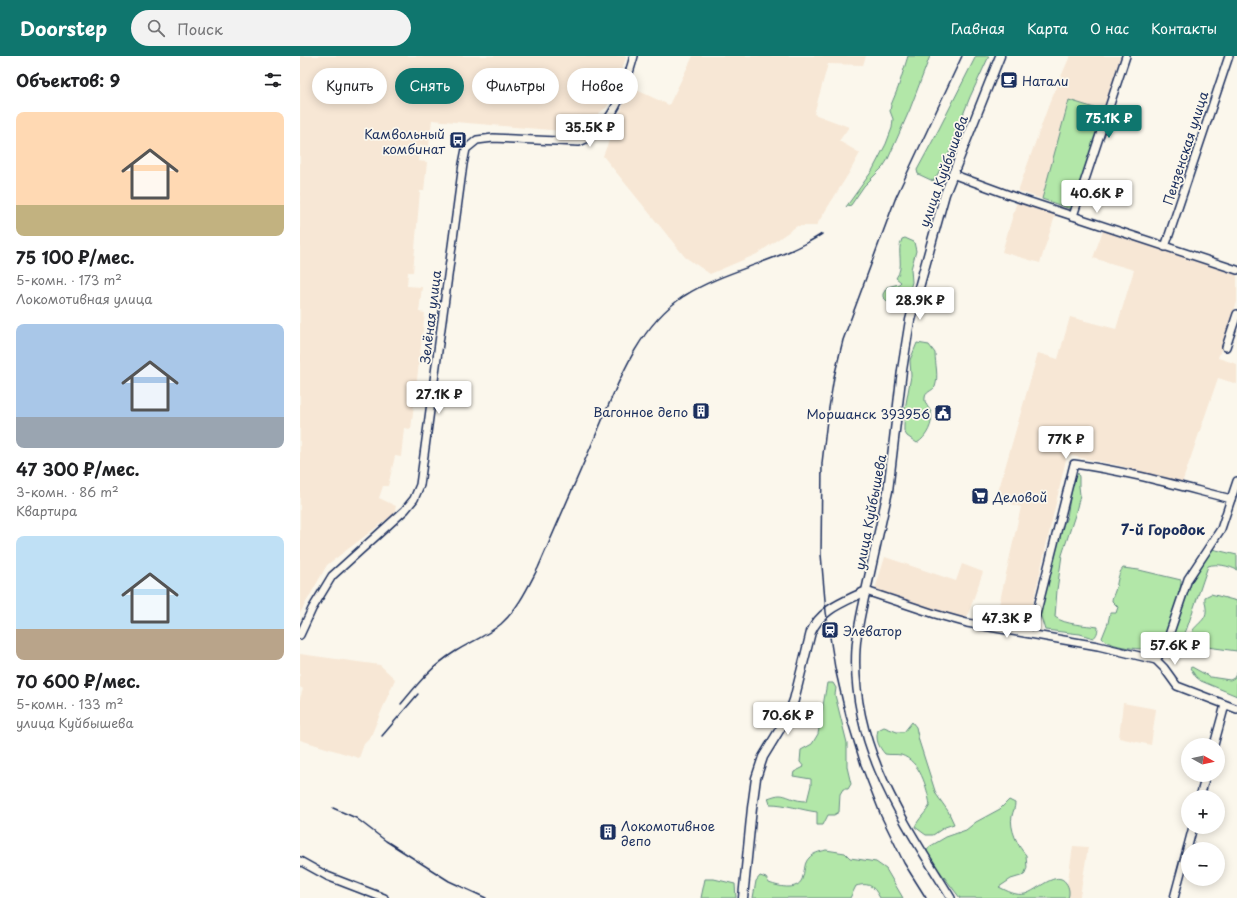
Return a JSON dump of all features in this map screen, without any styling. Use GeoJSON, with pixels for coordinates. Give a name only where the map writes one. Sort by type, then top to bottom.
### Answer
{"type":"FeatureCollection","features":[{"type":"Feature","properties":{"kind":"street","name":"Зелёная улица"},"geometry":{"type":"LineString","coordinates":[[300,635],[312,609],[332,576],[405,510],[414,499],[420,485],[462,164],[466,149],[477,140],[493,138],[579,142],[590,138],[611,115],[626,82],[634,56]]}},
{"type":"Feature","properties":{"kind":"street","name":"улица Куйбышева"},"geometry":{"type":"LineString","coordinates":[[866,591],[888,491],[902,370],[910,320],[952,174],[1000,56]]}},
{"type":"Feature","properties":{"kind":"street"},"geometry":{"type":"LineString","coordinates":[[1073,216],[1126,56]]}},
{"type":"Feature","properties":{"kind":"street","name":"Пензенская улица"},"geometry":{"type":"LineString","coordinates":[[1165,247],[1229,56]]}},
{"type":"Feature","properties":{"kind":"street"},"geometry":{"type":"LineString","coordinates":[[952,174],[1012,196],[1237,270]]}},
{"type":"Feature","properties":{"kind":"street"},"geometry":{"type":"LineString","coordinates":[[1226,347],[1237,314]]}},
{"type":"Feature","properties":{"kind":"street"},"geometry":{"type":"LineString","coordinates":[[1026,633],[1034,622],[1074,464],[1135,475],[1231,499]]}},
{"type":"Feature","properties":{"kind":"street"},"geometry":{"type":"LineString","coordinates":[[1156,660],[1166,644],[1188,579],[1221,528],[1237,481]]}},
{"type":"Feature","properties":{"kind":"street"},"geometry":{"type":"LineString","coordinates":[[866,591],[859,622],[856,648],[856,675],[861,715],[868,745],[899,814],[951,898]]}},
{"type":"Feature","properties":{"kind":"street"},"geometry":{"type":"LineString","coordinates":[[743,898],[756,778],[763,757],[788,716],[794,700],[811,632],[815,624],[826,612],[866,591],[947,618],[967,623],[1098,646],[1156,660],[1177,686],[1237,709]]}},
{"type":"Feature","properties":{"kind":"street"},"geometry":{"type":"LineString","coordinates":[[1216,738],[1225,705]]}},
{"type":"Feature","properties":{"kind":"street"},"geometry":{"type":"LineString","coordinates":[[1174,898],[1191,834]]}},
{"type":"Feature","properties":{"kind":"street"},"geometry":{"type":"LineString","coordinates":[[300,861],[327,876],[384,898]]}},
{"type":"Feature","properties":{"kind":"shaded area"},"geometry":{"type":"Polygon","coordinates":[[[300,56],[627,56],[622,68],[567,68],[567,104],[608,104],[607,107],[574,132],[432,120],[429,146],[420,145],[418,161],[427,162],[424,191],[420,191],[413,272],[408,272],[407,286],[422,287],[419,312],[425,313],[411,429],[404,428],[401,457],[395,456],[388,486],[383,486],[379,498],[396,506],[394,514],[327,565],[300,613],[300,56]]]}},
{"type":"Feature","properties":{"kind":"shaded area"},"geometry":{"type":"Polygon","coordinates":[[[693,56],[866,56],[863,65],[828,64],[814,114],[849,127],[839,141],[860,153],[816,226],[797,226],[757,254],[710,274],[685,257],[603,156],[623,104],[638,104],[638,91],[669,105],[693,56]]]}},
{"type":"Feature","properties":{"kind":"shaded area"},"geometry":{"type":"Polygon","coordinates":[[[1070,56],[1122,56],[1104,111],[1069,100],[1042,199],[1018,191],[1049,104],[1070,56]]]}},
{"type":"Feature","properties":{"kind":"shaded area"},"geometry":{"type":"Polygon","coordinates":[[[1017,201],[1056,213],[1040,263],[1002,252],[1017,201]]]}},
{"type":"Feature","properties":{"kind":"shaded area"},"geometry":{"type":"Polygon","coordinates":[[[1103,230],[1237,275],[1237,302],[1218,358],[1237,364],[1237,384],[1218,378],[1182,483],[1117,465],[1067,455],[1031,612],[999,605],[1021,507],[996,499],[1038,353],[1058,359],[1070,317],[1116,329],[1134,270],[1093,258],[1103,230]]]}},
{"type":"Feature","properties":{"kind":"shaded area"},"geometry":{"type":"Polygon","coordinates":[[[885,557],[956,581],[962,564],[983,572],[966,620],[875,589],[885,557]]]}},
{"type":"Feature","properties":{"kind":"shaded area"},"geometry":{"type":"Polygon","coordinates":[[[300,654],[380,665],[395,679],[370,738],[364,744],[359,758],[300,740],[300,698],[303,689],[300,687],[300,654]]]}},
{"type":"Feature","properties":{"kind":"shaded area"},"geometry":{"type":"Polygon","coordinates":[[[1123,703],[1156,709],[1151,745],[1119,738],[1123,703]]]}},
{"type":"Feature","properties":{"kind":"shaded area"},"geometry":{"type":"Polygon","coordinates":[[[1073,846],[1088,847],[1080,896],[1079,898],[1063,898],[1068,880],[1073,846]]]}},
{"type":"Feature","properties":{"kind":"green space"},"geometry":{"type":"Polygon","coordinates":[[[908,56],[930,56],[910,109],[888,159],[883,167],[864,186],[851,205],[846,207],[872,171],[886,144],[892,128],[893,119],[890,111],[891,105],[908,56]]]}},
{"type":"Feature","properties":{"kind":"green space"},"geometry":{"type":"Polygon","coordinates":[[[976,56],[989,56],[970,97],[955,135],[952,147],[933,181],[918,174],[917,170],[976,56]]]}},
{"type":"Feature","properties":{"kind":"green space"},"geometry":{"type":"Polygon","coordinates":[[[1069,100],[1104,111],[1071,209],[1042,199],[1069,100]]]}},
{"type":"Feature","properties":{"kind":"green space"},"geometry":{"type":"Polygon","coordinates":[[[905,238],[914,242],[916,251],[911,269],[912,282],[905,307],[903,308],[888,302],[883,297],[883,294],[887,287],[899,284],[901,282],[896,278],[900,269],[900,244],[902,239],[905,238]]]}},
{"type":"Feature","properties":{"kind":"green space"},"geometry":{"type":"Polygon","coordinates":[[[917,343],[929,345],[935,353],[937,374],[935,387],[925,396],[926,404],[932,416],[930,425],[926,434],[917,443],[907,436],[904,431],[904,424],[911,376],[910,360],[917,343]]]}},
{"type":"Feature","properties":{"kind":"green space"},"geometry":{"type":"Polygon","coordinates":[[[1078,473],[1080,495],[1062,555],[1055,617],[1064,622],[1098,627],[1097,633],[1093,638],[1080,634],[1045,630],[1040,614],[1059,534],[1067,517],[1073,481],[1078,473]]]}},
{"type":"Feature","properties":{"kind":"green space"},"geometry":{"type":"Polygon","coordinates":[[[1212,549],[1237,555],[1237,570],[1223,565],[1208,566],[1177,653],[1168,647],[1187,589],[1212,549]]]}},
{"type":"Feature","properties":{"kind":"green space"},"geometry":{"type":"Polygon","coordinates":[[[1123,568],[1139,570],[1181,580],[1179,595],[1168,627],[1160,644],[1156,648],[1127,648],[1111,644],[1102,638],[1110,613],[1116,613],[1118,607],[1112,600],[1123,568]]]}},
{"type":"Feature","properties":{"kind":"green space"},"geometry":{"type":"Polygon","coordinates":[[[1211,594],[1237,601],[1237,651],[1207,647],[1192,638],[1194,629],[1206,613],[1205,597],[1211,594]]]}},
{"type":"Feature","properties":{"kind":"green space"},"geometry":{"type":"Polygon","coordinates":[[[1192,667],[1210,677],[1230,680],[1234,678],[1237,672],[1237,696],[1201,681],[1196,677],[1190,668],[1192,667]]]}},
{"type":"Feature","properties":{"kind":"green space"},"geometry":{"type":"Polygon","coordinates":[[[827,683],[833,683],[836,688],[835,695],[847,743],[847,767],[851,784],[848,789],[843,789],[840,794],[839,812],[834,815],[828,815],[823,825],[817,825],[817,812],[770,804],[768,798],[780,795],[807,801],[811,779],[793,776],[794,772],[804,767],[800,762],[801,750],[812,744],[818,734],[827,683]]]}},
{"type":"Feature","properties":{"kind":"green space"},"geometry":{"type":"Polygon","coordinates":[[[912,722],[916,727],[936,794],[948,811],[954,824],[945,827],[933,835],[926,835],[915,827],[930,805],[925,783],[918,769],[908,758],[901,755],[885,754],[879,746],[877,740],[878,730],[884,727],[897,732],[904,732],[912,722]]]}},
{"type":"Feature","properties":{"kind":"green space"},"geometry":{"type":"Polygon","coordinates":[[[1009,800],[1015,803],[1011,821],[1013,832],[1017,842],[1026,855],[1027,868],[1024,875],[1011,879],[999,887],[1015,894],[1025,894],[1057,878],[1062,879],[1066,883],[1069,892],[1068,898],[960,898],[926,853],[929,847],[946,837],[966,830],[976,822],[1000,809],[1009,800]]]}},
{"type":"Feature","properties":{"kind":"green space"},"geometry":{"type":"Polygon","coordinates":[[[826,850],[845,853],[850,858],[876,862],[886,869],[903,898],[880,898],[871,886],[861,885],[856,886],[850,898],[753,898],[756,881],[760,876],[766,878],[769,883],[773,885],[784,887],[794,886],[801,881],[807,860],[814,854],[826,850]]]}},
{"type":"Feature","properties":{"kind":"green space"},"geometry":{"type":"Polygon","coordinates":[[[705,879],[714,879],[735,884],[736,898],[701,898],[705,879]]]}},
{"type":"Feature","properties":{"kind":"railway"},"geometry":{"type":"LineString","coordinates":[[926,898],[904,863],[881,816],[861,765],[846,716],[835,668],[826,612],[821,554],[822,463],[834,377],[843,340],[896,197],[962,56]]}},
{"type":"Feature","properties":{"kind":"railway"},"geometry":{"type":"LineString","coordinates":[[401,704],[420,682],[447,657],[496,628],[513,612],[518,605],[538,568],[620,378],[630,359],[653,324],[667,309],[684,296],[718,279],[788,252],[822,234]]}},
{"type":"Feature","properties":{"kind":"railway"},"geometry":{"type":"LineString","coordinates":[[382,736],[418,694]]}},
{"type":"Feature","properties":{"kind":"railway"},"geometry":{"type":"LineString","coordinates":[[333,808],[356,818],[386,841],[449,881],[486,898]]}},
{"type":"Feature","properties":{"kind":"place","name":"Натали"},"geometry":{"type":"Point","coordinates":[1009,80]}},
{"type":"Feature","properties":{"kind":"place","name":"Камвольный комбинат"},"geometry":{"type":"Point","coordinates":[458,140]}},
{"type":"Feature","properties":{"kind":"place","name":"Вагонное депо"},"geometry":{"type":"Point","coordinates":[701,411]}},
{"type":"Feature","properties":{"kind":"place","name":"Моршанск 393956"},"geometry":{"type":"Point","coordinates":[943,413]}},
{"type":"Feature","properties":{"kind":"place","name":"Деловой"},"geometry":{"type":"Point","coordinates":[980,496]}},
{"type":"Feature","properties":{"kind":"place","name":"Элеватор"},"geometry":{"type":"Point","coordinates":[830,630]}},
{"type":"Feature","properties":{"kind":"place","name":"Локомотивное депо"},"geometry":{"type":"Point","coordinates":[608,832]}},
{"type":"Feature","properties":{"kind":"district","name":"7-й Городок"},"geometry":{"type":"Point","coordinates":[1163,529]}}]}
